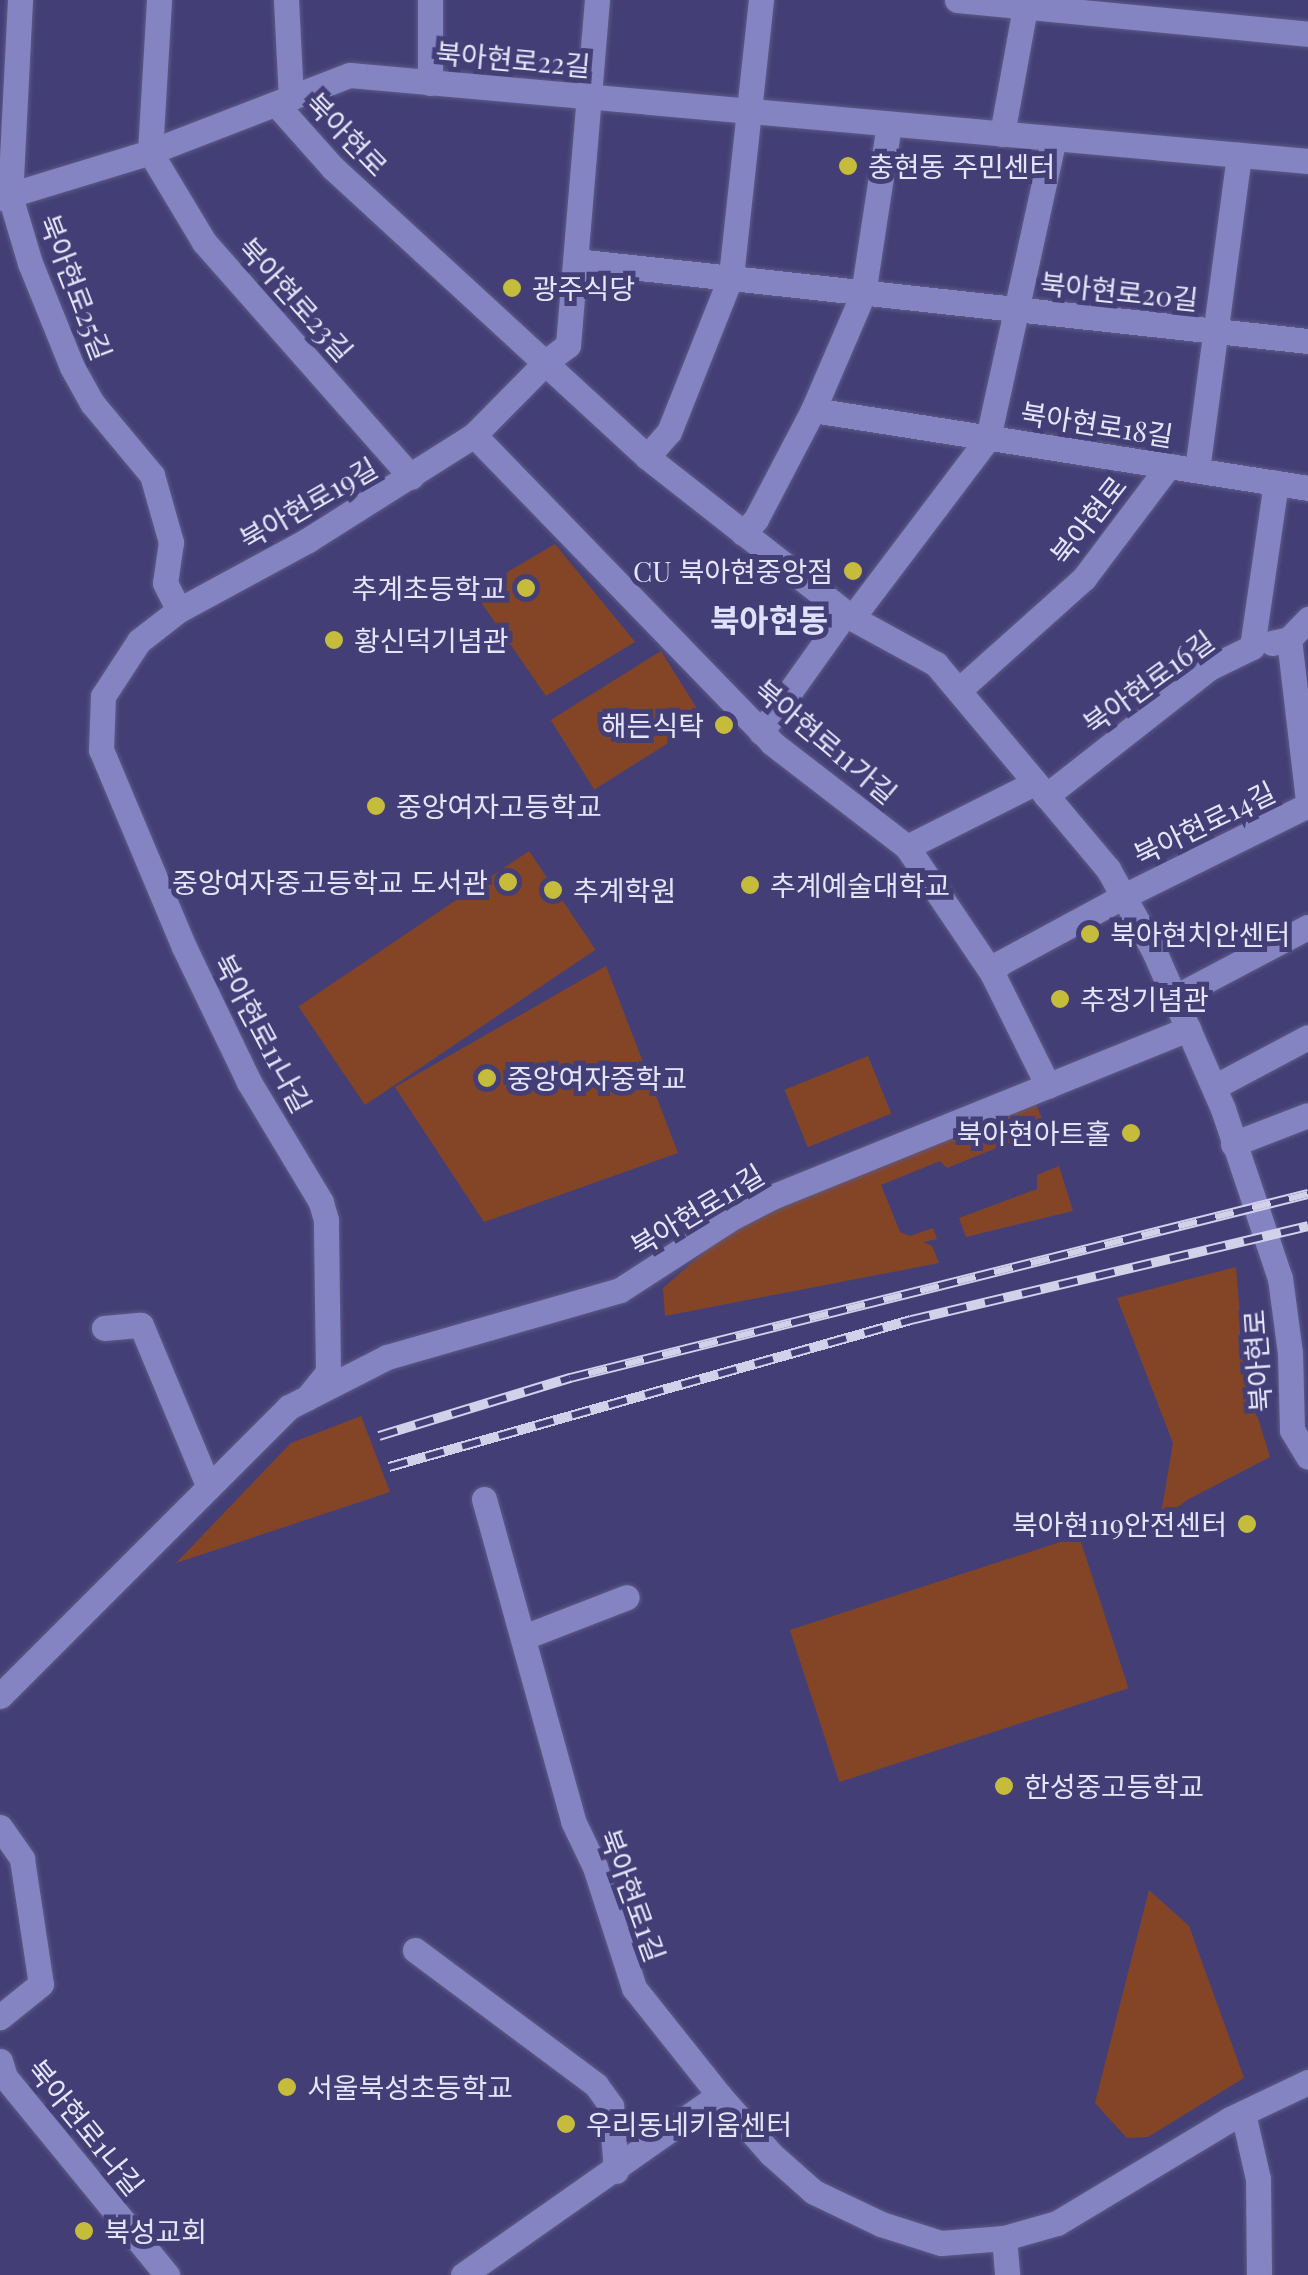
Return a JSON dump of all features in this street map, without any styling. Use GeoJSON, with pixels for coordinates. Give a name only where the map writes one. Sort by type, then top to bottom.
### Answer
{"type":"FeatureCollection","features":[{"type":"Feature","properties":{"kind":"street","name":"북아현로25길"},"geometry":{"type":"LineString","coordinates":[[20,0],[5,197],[72,367],[92,403],[152,475],[171,542],[165,583],[179,610]]}},
{"type":"Feature","properties":{"kind":"street"},"geometry":{"type":"LineString","coordinates":[[150,152],[158,0]]}},
{"type":"Feature","properties":{"kind":"street"},"geometry":{"type":"LineString","coordinates":[[284,101],[286,0]]}},
{"type":"Feature","properties":{"kind":"street"},"geometry":{"type":"LineString","coordinates":[[430,0],[430,82]]}},
{"type":"Feature","properties":{"kind":"street"},"geometry":{"type":"LineString","coordinates":[[546,360],[568,345],[597,0]]}},
{"type":"Feature","properties":{"kind":"street"},"geometry":{"type":"LineString","coordinates":[[647,457],[669,432],[731,276],[762,0]]}},
{"type":"Feature","properties":{"kind":"street"},"geometry":{"type":"LineString","coordinates":[[957,0],[1308,34]]}},
{"type":"Feature","properties":{"kind":"street"},"geometry":{"type":"LineString","coordinates":[[1002,134],[1024,6]]}},
{"type":"Feature","properties":{"kind":"street","name":"북아현로22길"},"geometry":{"type":"LineString","coordinates":[[284,101],[350,75],[1308,161]]}},
{"type":"Feature","properties":{"kind":"street","name":"북아현로"},"geometry":{"type":"LineString","coordinates":[[5,197],[150,152],[284,101],[332,168],[546,360],[647,457],[849,616],[936,664],[1126,895],[1175,996],[1214,1087],[1298,1337],[1292,1430],[1308,1457]]}},
{"type":"Feature","properties":{"kind":"street"},"geometry":{"type":"LineString","coordinates":[[743,534],[756,520],[813,410],[863,294],[889,124]]}},
{"type":"Feature","properties":{"kind":"street","name":"북아현로20길"},"geometry":{"type":"LineString","coordinates":[[1016,310],[1054,139]]}},
{"type":"Feature","properties":{"kind":"street","name":"북아현로23길"},"geometry":{"type":"LineString","coordinates":[[150,152],[204,242],[411,478]]}},
{"type":"Feature","properties":{"kind":"street","name":"북아현로20길"},"geometry":{"type":"LineString","coordinates":[[1215,331],[1239,155]]}},
{"type":"Feature","properties":{"kind":"street","name":"북아현로20길"},"geometry":{"type":"LineString","coordinates":[[576,261],[1308,341]]}},
{"type":"Feature","properties":{"kind":"street","name":"북아현로18길"},"geometry":{"type":"LineString","coordinates":[[988,438],[1016,310]]}},
{"type":"Feature","properties":{"kind":"street","name":"북아현로18길"},"geometry":{"type":"LineString","coordinates":[[1197,470],[1215,331]]}},
{"type":"Feature","properties":{"kind":"street","name":"북아현로19길"},"geometry":{"type":"LineString","coordinates":[[103,696],[139,641],[179,610],[411,478],[474,435],[546,360]]}},
{"type":"Feature","properties":{"kind":"street","name":"북아현로18길"},"geometry":{"type":"LineString","coordinates":[[813,410],[1308,488]]}},
{"type":"Feature","properties":{"kind":"street","name":"북아현로11가길"},"geometry":{"type":"LineString","coordinates":[[474,435],[761,732],[907,847],[992,973],[1048,1086]]}},
{"type":"Feature","properties":{"kind":"street"},"geometry":{"type":"LineString","coordinates":[[761,732],[988,438]]}},
{"type":"Feature","properties":{"kind":"street","name":"북아현로"},"geometry":{"type":"LineString","coordinates":[[960,689],[1084,578],[1169,465]]}},
{"type":"Feature","properties":{"kind":"street","name":"북아현로16길"},"geometry":{"type":"LineString","coordinates":[[907,847],[1040,790],[1209,668],[1252,647],[1276,484]]}},
{"type":"Feature","properties":{"kind":"street"},"geometry":{"type":"LineString","coordinates":[[1252,647],[1289,639],[1308,619]]}},
{"type":"Feature","properties":{"kind":"street","name":"북아현로14길"},"geometry":{"type":"LineString","coordinates":[[1126,895],[1308,803],[1289,639]]}},
{"type":"Feature","properties":{"kind":"street","name":"북아현로11나길"},"geometry":{"type":"LineString","coordinates":[[103,696],[101,750],[184,946],[248,1082],[322,1202],[326,1220],[328,1372],[298,1402]]}},
{"type":"Feature","properties":{"kind":"street"},"geometry":{"type":"LineString","coordinates":[[992,973],[1000,962],[1126,895]]}},
{"type":"Feature","properties":{"kind":"street"},"geometry":{"type":"LineString","coordinates":[[1175,996],[1308,927]]}},
{"type":"Feature","properties":{"kind":"street","name":"북아현로11길"},"geometry":{"type":"LineString","coordinates":[[298,1402],[387,1357],[620,1290],[772,1196],[1188,1029]]}},
{"type":"Feature","properties":{"kind":"street"},"geometry":{"type":"LineString","coordinates":[[1214,1087],[1308,1037]]}},
{"type":"Feature","properties":{"kind":"street"},"geometry":{"type":"LineString","coordinates":[[1233,1144],[1308,1115]]}},
{"type":"Feature","properties":{"kind":"street"},"geometry":{"type":"LineString","coordinates":[[104,1328],[141,1325],[217,1476]]}},
{"type":"Feature","properties":{"kind":"street"},"geometry":{"type":"LineString","coordinates":[[0,1696],[217,1476],[298,1402]]}},
{"type":"Feature","properties":{"kind":"street","name":"북아현로1길"},"geometry":{"type":"LineString","coordinates":[[484,1499],[573,1821],[594,1866],[634,1988],[718,2096],[814,2192],[880,2224],[941,2243],[1004,2238],[1057,2223],[1243,2113],[1308,2082]]}},
{"type":"Feature","properties":{"kind":"street"},"geometry":{"type":"LineString","coordinates":[[524,1637],[628,1598]]}},
{"type":"Feature","properties":{"kind":"street"},"geometry":{"type":"LineString","coordinates":[[0,1827],[22,1859],[41,1984],[0,2016]]}},
{"type":"Feature","properties":{"kind":"street"},"geometry":{"type":"LineString","coordinates":[[415,1950],[596,2085],[611,2106],[616,2171]]}},
{"type":"Feature","properties":{"kind":"street","name":"북아현로1나길"},"geometry":{"type":"LineString","coordinates":[[0,2061],[4,2077],[167,2275]]}},
{"type":"Feature","properties":{"kind":"street"},"geometry":{"type":"LineString","coordinates":[[464,2275],[718,2096]]}},
{"type":"Feature","properties":{"kind":"street"},"geometry":{"type":"LineString","coordinates":[[1243,2113],[1258,2179],[1259,2275]]}},
{"type":"Feature","properties":{"kind":"street"},"geometry":{"type":"LineString","coordinates":[[1004,2238],[1007,2275]]}},
{"type":"Feature","properties":{"kind":"shaded area"},"geometry":{"type":"Polygon","coordinates":[[[555,544],[635,642],[546,696],[474,592],[555,544]]]}},
{"type":"Feature","properties":{"kind":"shaded area"},"geometry":{"type":"Polygon","coordinates":[[[661,651],[704,721],[594,789],[551,720],[661,651]]]}},
{"type":"Feature","properties":{"kind":"shaded area"},"geometry":{"type":"Polygon","coordinates":[[[529,851],[596,950],[365,1105],[299,1006],[529,851]]]}},
{"type":"Feature","properties":{"kind":"shaded area"},"geometry":{"type":"Polygon","coordinates":[[[606,966],[678,1153],[484,1222],[395,1087],[606,966]]]}},
{"type":"Feature","properties":{"kind":"shaded area"},"geometry":{"type":"Polygon","coordinates":[[[868,1056],[891,1113],[808,1147],[785,1090],[868,1056]]]}},
{"type":"Feature","properties":{"kind":"shaded area"},"geometry":{"type":"Polygon","coordinates":[[[1035,1102],[1046,1128],[947,1168],[940,1161],[881,1185],[900,1232],[910,1236],[933,1228],[937,1239],[923,1242],[932,1246],[939,1263],[665,1316],[663,1288],[732,1227],[1035,1102]]]}},
{"type":"Feature","properties":{"kind":"shaded area"},"geometry":{"type":"Polygon","coordinates":[[[1059,1166],[1073,1211],[966,1237],[959,1218],[1037,1189],[1037,1175],[1059,1166]]]}},
{"type":"Feature","properties":{"kind":"shaded area"},"geometry":{"type":"Polygon","coordinates":[[[1236,1267],[1245,1376],[1270,1457],[1187,1500],[1160,1520],[1173,1443],[1117,1298],[1236,1267]]]}},
{"type":"Feature","properties":{"kind":"shaded area"},"geometry":{"type":"Polygon","coordinates":[[[361,1416],[390,1492],[176,1563],[291,1443],[361,1416]]]}},
{"type":"Feature","properties":{"kind":"shaded area"},"geometry":{"type":"Polygon","coordinates":[[[1079,1536],[1128,1688],[839,1782],[790,1630],[1079,1536]]]}},
{"type":"Feature","properties":{"kind":"shaded area"},"geometry":{"type":"Polygon","coordinates":[[[1149,1890],[1189,1926],[1244,2078],[1148,2137],[1127,2138],[1095,2103],[1149,1890]]]}},
{"type":"Feature","properties":{"kind":"railway"},"geometry":{"type":"LineString","coordinates":[[379,1436],[570,1378],[1308,1194]]}},
{"type":"Feature","properties":{"kind":"railway"},"geometry":{"type":"LineString","coordinates":[[389,1467],[911,1320],[1308,1226]]}},
{"type":"Feature","properties":{"kind":"place","name":"충현동 주민센터"},"geometry":{"type":"Point","coordinates":[848,166]}},
{"type":"Feature","properties":{"kind":"place","name":"광주식당"},"geometry":{"type":"Point","coordinates":[512,288]}},
{"type":"Feature","properties":{"kind":"place","name":"CU 북아현중앙점"},"geometry":{"type":"Point","coordinates":[853,571]}},
{"type":"Feature","properties":{"kind":"place","name":"추계초등학교"},"geometry":{"type":"Point","coordinates":[526,588]}},
{"type":"Feature","properties":{"kind":"place","name":"황신덕기념관"},"geometry":{"type":"Point","coordinates":[334,640]}},
{"type":"Feature","properties":{"kind":"place","name":"해든식탁"},"geometry":{"type":"Point","coordinates":[724,725]}},
{"type":"Feature","properties":{"kind":"place","name":"중앙여자고등학교"},"geometry":{"type":"Point","coordinates":[376,806]}},
{"type":"Feature","properties":{"kind":"place","name":"중앙여자중고등학교 도서관"},"geometry":{"type":"Point","coordinates":[508,882]}},
{"type":"Feature","properties":{"kind":"place","name":"추계예술대학교"},"geometry":{"type":"Point","coordinates":[750,885]}},
{"type":"Feature","properties":{"kind":"place","name":"추계학원"},"geometry":{"type":"Point","coordinates":[553,890]}},
{"type":"Feature","properties":{"kind":"place","name":"북아현치안센터"},"geometry":{"type":"Point","coordinates":[1090,934]}},
{"type":"Feature","properties":{"kind":"place","name":"추정기념관"},"geometry":{"type":"Point","coordinates":[1060,999]}},
{"type":"Feature","properties":{"kind":"place","name":"중앙여자중학교"},"geometry":{"type":"Point","coordinates":[487,1078]}},
{"type":"Feature","properties":{"kind":"place","name":"북아현아트홀"},"geometry":{"type":"Point","coordinates":[1131,1133]}},
{"type":"Feature","properties":{"kind":"place","name":"북아현119안전센터"},"geometry":{"type":"Point","coordinates":[1247,1524]}},
{"type":"Feature","properties":{"kind":"place","name":"한성중고등학교"},"geometry":{"type":"Point","coordinates":[1004,1786]}},
{"type":"Feature","properties":{"kind":"place","name":"서울북성초등학교"},"geometry":{"type":"Point","coordinates":[287,2087]}},
{"type":"Feature","properties":{"kind":"place","name":"우리동네키움센터"},"geometry":{"type":"Point","coordinates":[566,2124]}},
{"type":"Feature","properties":{"kind":"place","name":"북성교회"},"geometry":{"type":"Point","coordinates":[84,2231]}},
{"type":"Feature","properties":{"kind":"district","name":"북아현동"},"geometry":{"type":"Point","coordinates":[769,619]}}]}
